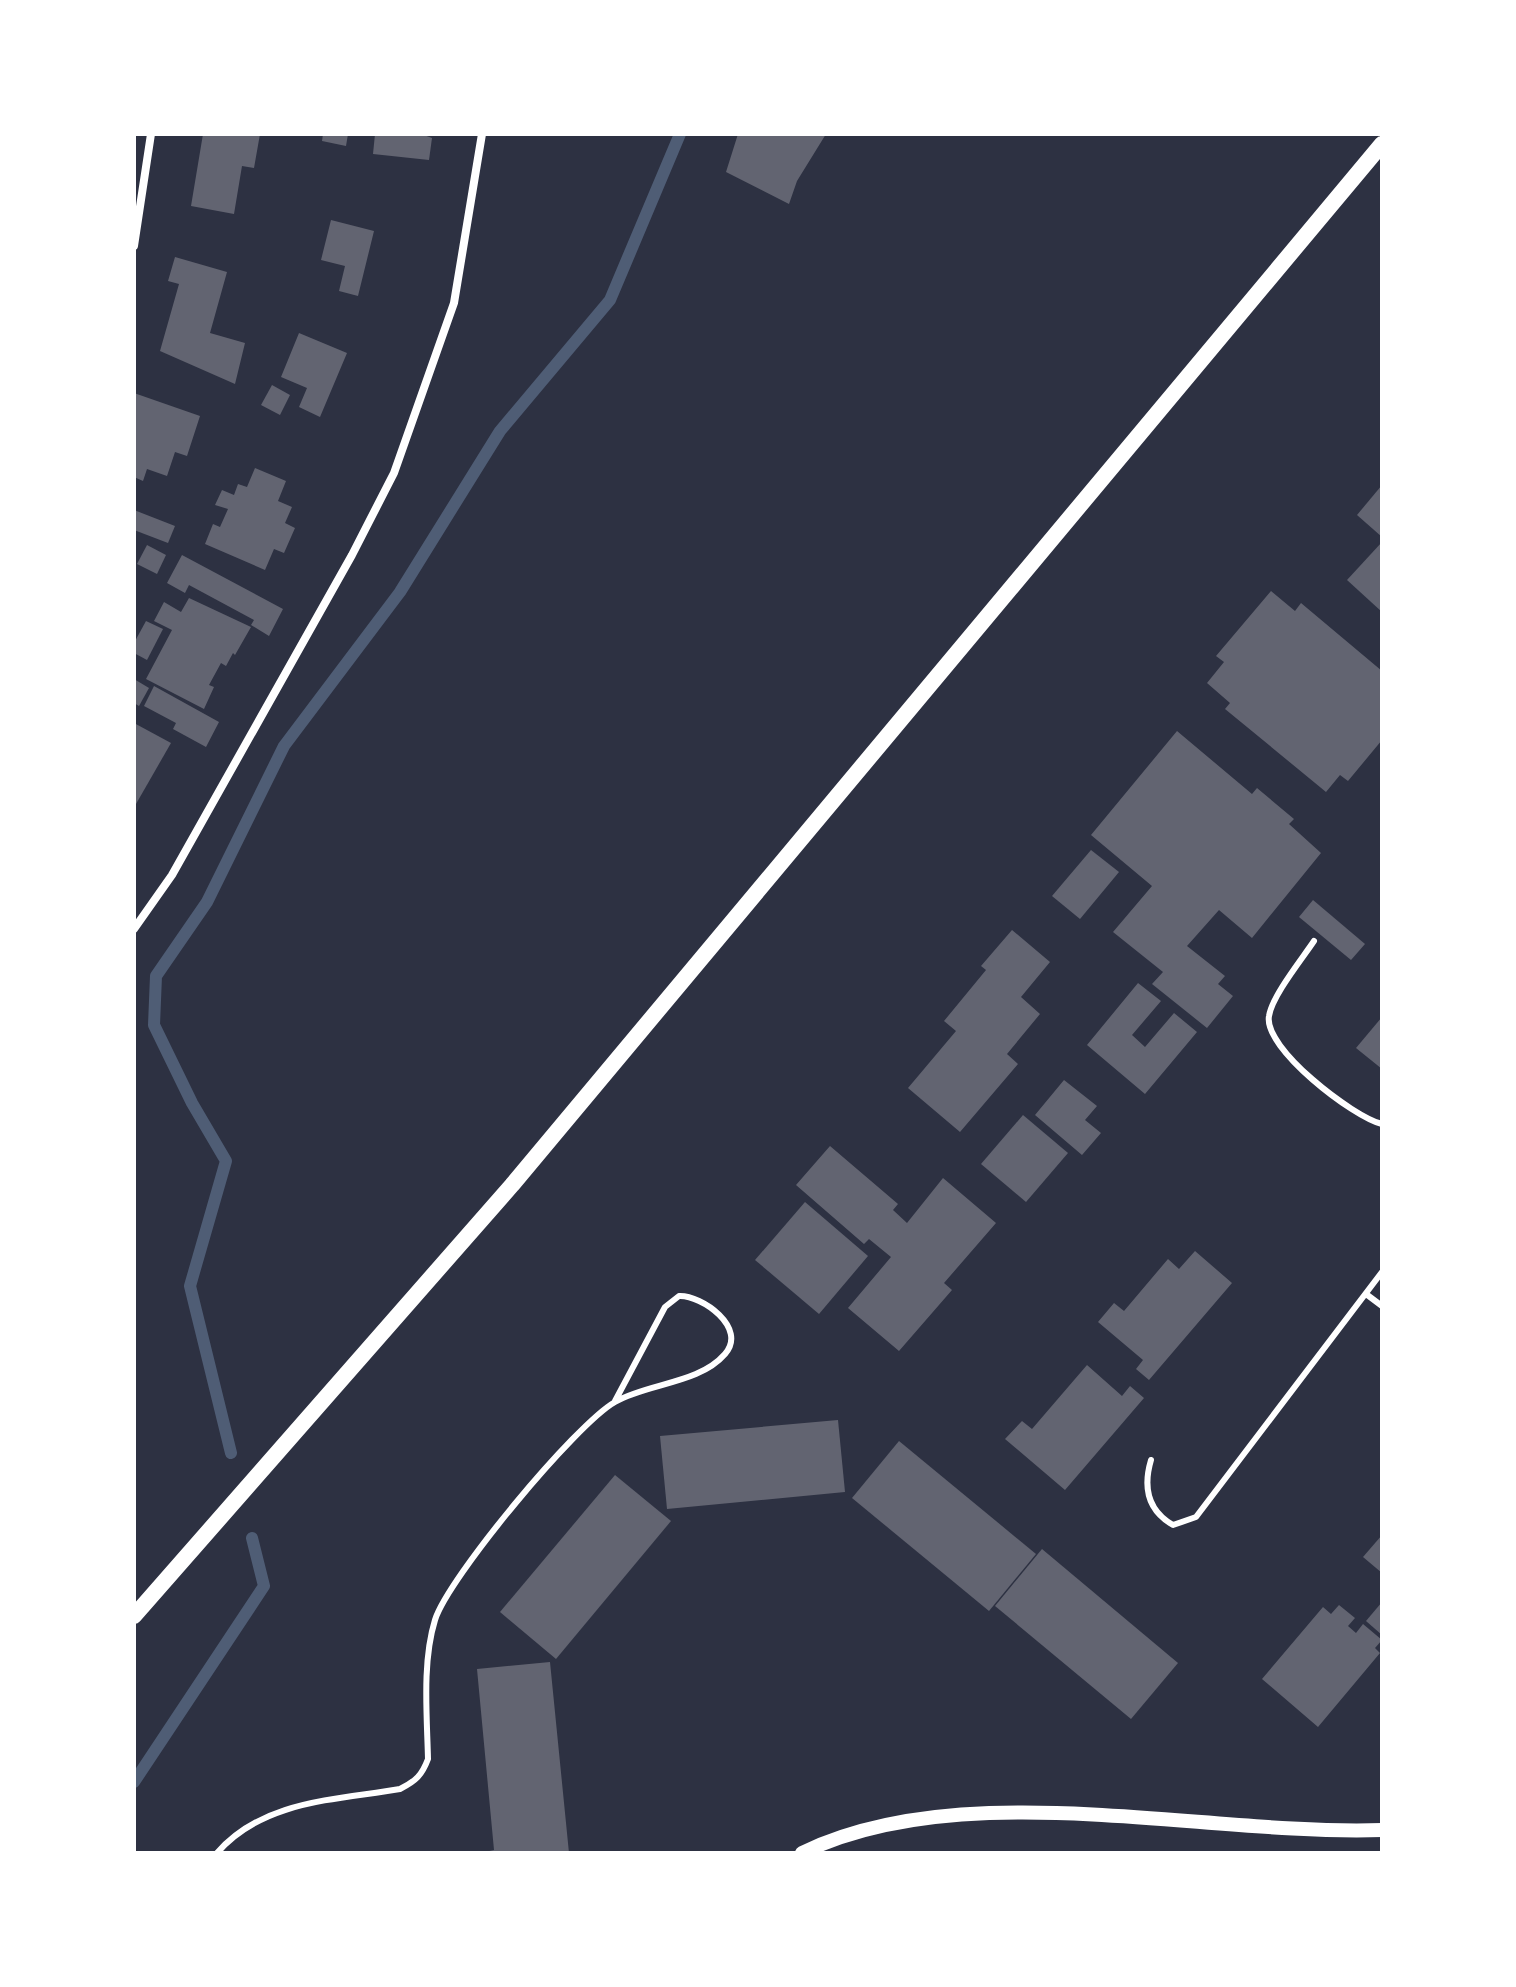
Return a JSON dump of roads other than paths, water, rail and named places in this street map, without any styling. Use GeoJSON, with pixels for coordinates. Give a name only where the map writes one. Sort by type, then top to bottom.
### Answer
{"type":"FeatureCollection","features":[{"type":"Feature","properties":{"kind":"main road"},"geometry":{"type":"LineString","coordinates":[[134,1616],[512,1185],[1382,144]]}},
{"type":"Feature","properties":{"kind":"street"},"geometry":{"type":"LineString","coordinates":[[134,246],[151,134]]}},
{"type":"Feature","properties":{"kind":"street"},"geometry":{"type":"LineString","coordinates":[[134,929],[172,875],[352,555],[394,473],[454,303],[482,134]]}},
{"type":"Feature","properties":{"kind":"street"},"geometry":{"type":"LineString","coordinates":[[802,1853],[827,1841],[904,1820],[985,1814],[1382,1830]]}},
{"type":"Feature","properties":{"kind":"lane"},"geometry":{"type":"LineString","coordinates":[[1314,941],[1273,1005],[1268,1017],[1271,1032],[1284,1051],[1327,1091],[1360,1114],[1382,1124]]}},
{"type":"Feature","properties":{"kind":"lane"},"geometry":{"type":"LineString","coordinates":[[1151,1460],[1146,1478],[1153,1508],[1173,1525],[1196,1517],[1382,1272]]}},
{"type":"Feature","properties":{"kind":"lane"},"geometry":{"type":"LineString","coordinates":[[1366,1294],[1382,1306]]}},
{"type":"Feature","properties":{"kind":"lane"},"geometry":{"type":"LineString","coordinates":[[217,1853],[266,1815],[283,1809],[400,1789],[423,1773],[428,1759],[430,1640],[436,1616],[482,1546],[537,1478],[602,1410],[615,1401],[715,1364],[728,1352],[730,1336],[723,1319],[704,1301],[679,1296],[665,1307],[615,1401]]}},
{"type":"Feature","properties":{"kind":"waterway"},"geometry":{"type":"LineString","coordinates":[[231,1453],[190,1286],[226,1161],[192,1103],[154,1025],[156,976],[207,902],[284,746],[400,592],[500,431],[610,300],[680,134]]}},
{"type":"Feature","properties":{"kind":"waterway"},"geometry":{"type":"LineString","coordinates":[[134,1782],[264,1586],[252,1538]]}}]}
